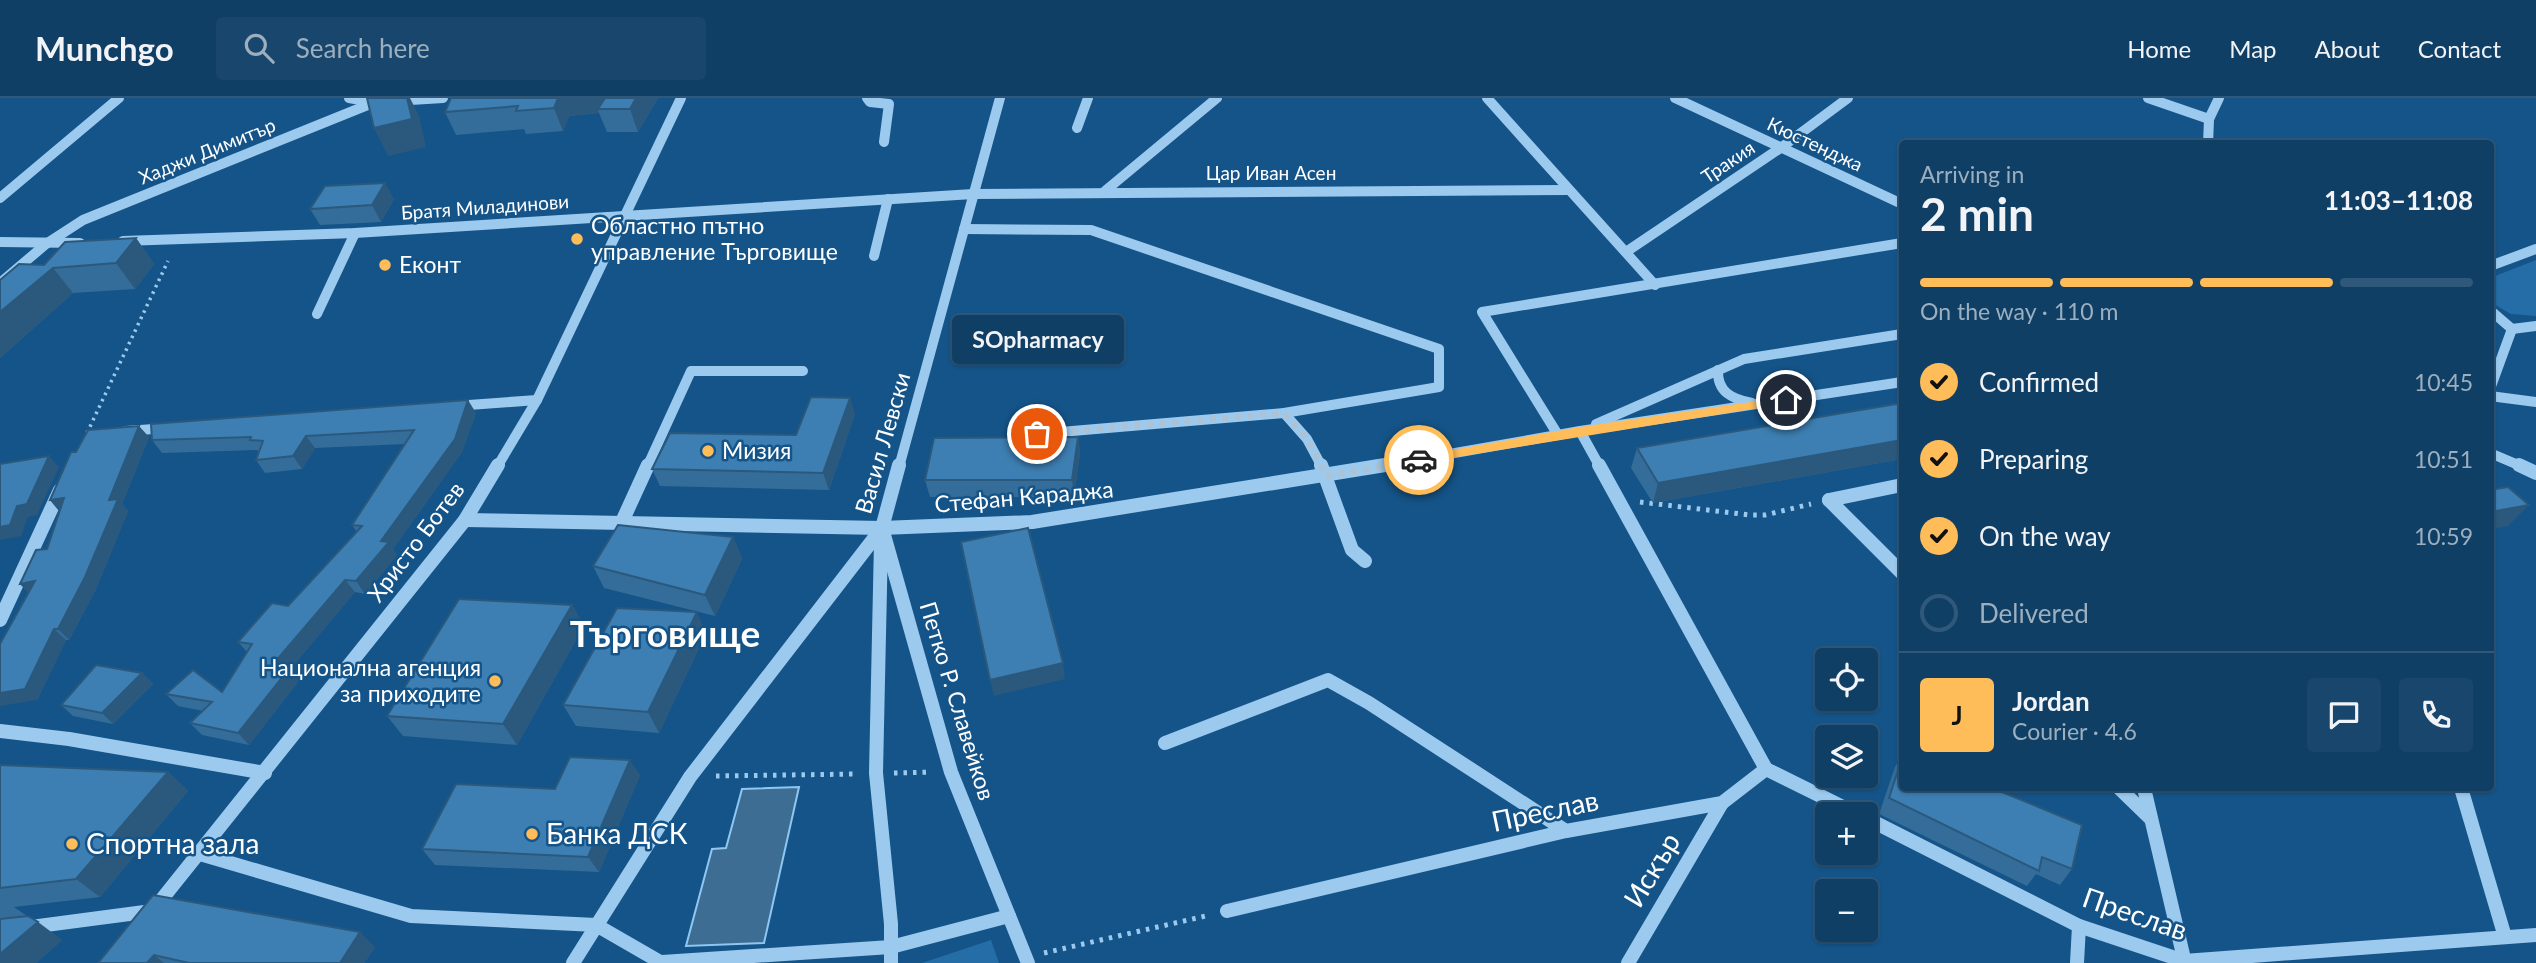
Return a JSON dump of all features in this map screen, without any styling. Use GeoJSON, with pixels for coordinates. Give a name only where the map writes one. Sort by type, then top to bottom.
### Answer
{"type":"FeatureCollection","features":[{"type":"Feature","properties":{"kind":"street"},"geometry":{"type":"LineString","coordinates":[[0,198],[119,98]]}},
{"type":"Feature","properties":{"kind":"street"},"geometry":{"type":"LineString","coordinates":[[349,98],[374,103],[443,98]]}},
{"type":"Feature","properties":{"kind":"street","name":"Хаджи Димитър"},"geometry":{"type":"LineString","coordinates":[[0,283],[46,244],[83,220],[386,98]]}},
{"type":"Feature","properties":{"kind":"street","name":"Христо Ботев"},"geometry":{"type":"LineString","coordinates":[[135,932],[465,520],[537,400],[681,98]]}},
{"type":"Feature","properties":{"kind":"street"},"geometry":{"type":"LineString","coordinates":[[867,98],[870,102],[889,104],[884,142]]}},
{"type":"Feature","properties":{"kind":"street","name":"Васил Левски"},"geometry":{"type":"LineString","coordinates":[[573,963],[690,777],[882,528],[999,98]]}},
{"type":"Feature","properties":{"kind":"street"},"geometry":{"type":"LineString","coordinates":[[1077,128],[1088,98]]}},
{"type":"Feature","properties":{"kind":"street"},"geometry":{"type":"LineString","coordinates":[[1105,191],[1217,98]]}},
{"type":"Feature","properties":{"kind":"street"},"geometry":{"type":"LineString","coordinates":[[1487,98],[1656,285]]}},
{"type":"Feature","properties":{"kind":"street","name":"Кюстенджа"},"geometry":{"type":"LineString","coordinates":[[1675,98],[1899,203]]}},
{"type":"Feature","properties":{"kind":"street","name":"Тракия"},"geometry":{"type":"LineString","coordinates":[[1626,252],[1782,148],[1848,98]]}},
{"type":"Feature","properties":{"kind":"street"},"geometry":{"type":"LineString","coordinates":[[2148,98],[2209,119]]}},
{"type":"Feature","properties":{"kind":"street"},"geometry":{"type":"LineString","coordinates":[[2208,140],[2209,119],[2219,98]]}},
{"type":"Feature","properties":{"kind":"street","name":"Цар Иван Асен"},"geometry":{"type":"LineString","coordinates":[[973,194],[1105,191],[1569,190]]}},
{"type":"Feature","properties":{"kind":"street","name":"Братя Миладинови"},"geometry":{"type":"LineString","coordinates":[[113,242],[355,233],[973,194]]}},
{"type":"Feature","properties":{"kind":"street"},"geometry":{"type":"LineString","coordinates":[[874,256],[888,199]]}},
{"type":"Feature","properties":{"kind":"street"},"geometry":{"type":"LineString","coordinates":[[964,229],[1091,230],[1439,349],[1439,387],[1284,413],[1037,434]]}},
{"type":"Feature","properties":{"kind":"street"},"geometry":{"type":"LineString","coordinates":[[317,314],[355,233]]}},
{"type":"Feature","properties":{"kind":"street"},"geometry":{"type":"LineString","coordinates":[[0,242],[86,243]]}},
{"type":"Feature","properties":{"kind":"street"},"geometry":{"type":"LineString","coordinates":[[1558,435],[1482,312],[1899,244]]}},
{"type":"Feature","properties":{"kind":"street"},"geometry":{"type":"LineString","coordinates":[[2494,265],[2536,249]]}},
{"type":"Feature","properties":{"kind":"street"},"geometry":{"type":"LineString","coordinates":[[2494,313],[2512,329],[2536,326]]}},
{"type":"Feature","properties":{"kind":"street"},"geometry":{"type":"LineString","coordinates":[[2494,378],[2512,329]]}},
{"type":"Feature","properties":{"kind":"street","name":"Стефан Караджа"},"geometry":{"type":"LineString","coordinates":[[1580,431],[1760,354],[1899,334]]}},
{"type":"Feature","properties":{"kind":"street"},"geometry":{"type":"LineString","coordinates":[[1718,370],[1716,382],[1730,397],[1762,404]]}},
{"type":"Feature","properties":{"kind":"street"},"geometry":{"type":"LineString","coordinates":[[621,524],[691,371],[803,371]]}},
{"type":"Feature","properties":{"kind":"street","name":"Стефан Караджа"},"geometry":{"type":"LineString","coordinates":[[465,520],[882,528],[970,527],[1077,517],[1580,431],[1899,382]]}},
{"type":"Feature","properties":{"kind":"street"},"geometry":{"type":"LineString","coordinates":[[2494,397],[2536,402]]}},
{"type":"Feature","properties":{"kind":"street"},"geometry":{"type":"LineString","coordinates":[[441,407],[537,400]]}},
{"type":"Feature","properties":{"kind":"street"},"geometry":{"type":"LineString","coordinates":[[1284,413],[1307,439],[1326,476],[1352,551],[1365,561]]}},
{"type":"Feature","properties":{"kind":"street"},"geometry":{"type":"LineString","coordinates":[[86,434],[182,427]]}},
{"type":"Feature","properties":{"kind":"street"},"geometry":{"type":"LineString","coordinates":[[1580,431],[1766,769],[1833,802]]}},
{"type":"Feature","properties":{"kind":"street"},"geometry":{"type":"LineString","coordinates":[[2494,455],[2536,473]]}},
{"type":"Feature","properties":{"kind":"street"},"geometry":{"type":"LineString","coordinates":[[0,620],[69,471]]}},
{"type":"Feature","properties":{"kind":"street"},"geometry":{"type":"LineString","coordinates":[[1829,500],[1899,486]]}},
{"type":"Feature","properties":{"kind":"street"},"geometry":{"type":"LineString","coordinates":[[1829,500],[1899,570]]}},
{"type":"Feature","properties":{"kind":"street"},"geometry":{"type":"LineString","coordinates":[[882,528],[876,773],[891,924],[891,955]]}},
{"type":"Feature","properties":{"kind":"street","name":"Петко Р. Славейков"},"geometry":{"type":"LineString","coordinates":[[882,528],[951,772],[1027,960]]}},
{"type":"Feature","properties":{"kind":"street"},"geometry":{"type":"LineString","coordinates":[[1165,743],[1328,680],[1369,703],[1566,831]]}},
{"type":"Feature","properties":{"kind":"street"},"geometry":{"type":"LineString","coordinates":[[0,731],[69,739],[265,773]]}},
{"type":"Feature","properties":{"kind":"street","name":"Преслав"},"geometry":{"type":"LineString","coordinates":[[1227,911],[1566,831],[1722,803],[1766,769]]}},
{"type":"Feature","properties":{"kind":"street"},"geometry":{"type":"LineString","coordinates":[[2122,791],[2150,819]]}},
{"type":"Feature","properties":{"kind":"street"},"geometry":{"type":"LineString","coordinates":[[2145,791],[2184,962]]}},
{"type":"Feature","properties":{"kind":"street"},"geometry":{"type":"LineString","coordinates":[[2462,791],[2505,937]]}},
{"type":"Feature","properties":{"kind":"street","name":"Искър"},"geometry":{"type":"LineString","coordinates":[[1628,963],[1722,803]]}},
{"type":"Feature","properties":{"kind":"street","name":"Преслав"},"geometry":{"type":"LineString","coordinates":[[1878,824],[2079,926],[2184,962],[2536,935]]}},
{"type":"Feature","properties":{"kind":"street"},"geometry":{"type":"LineString","coordinates":[[200,854],[411,916],[596,925],[662,963],[891,955],[1009,916]]}},
{"type":"Feature","properties":{"kind":"street"},"geometry":{"type":"LineString","coordinates":[[0,931],[152,911]]}},
{"type":"Feature","properties":{"kind":"street"},"geometry":{"type":"LineString","coordinates":[[2077,963],[2079,926]]}},
{"type":"Feature","properties":{"kind":"path"},"geometry":{"type":"LineString","coordinates":[[86,434],[168,261]]}},
{"type":"Feature","properties":{"kind":"path"},"geometry":{"type":"LineString","coordinates":[[1617,499],[1750,514],[1765,514],[1829,500]]}},
{"type":"Feature","properties":{"kind":"path"},"geometry":{"type":"LineString","coordinates":[[690,777],[951,772]]}},
{"type":"Feature","properties":{"kind":"path"},"geometry":{"type":"LineString","coordinates":[[1027,960],[1227,911]]}},
{"type":"Feature","properties":{"kind":"shaded area"},"geometry":{"type":"Polygon","coordinates":[[[2536,260],[2536,316],[2511,314],[2494,304],[2494,276],[2536,260]]]}},
{"type":"Feature","properties":{"kind":"shaded area"},"geometry":{"type":"Polygon","coordinates":[[[799,787],[764,943],[686,946],[712,849],[726,848],[742,789],[799,787]]]}},
{"type":"Feature","properties":{"kind":"shaded area"},"geometry":{"type":"Polygon","coordinates":[[[991,940],[999,963],[922,963],[991,940]]]}},
{"type":"Feature","properties":{"kind":"building"},"geometry":{"type":"Polygon","coordinates":[[[367,98],[407,98],[412,119],[374,128],[367,98]]]}},
{"type":"Feature","properties":{"kind":"building"},"geometry":{"type":"Polygon","coordinates":[[[451,98],[558,98],[554,108],[516,111],[518,106],[445,112],[451,98]]]}},
{"type":"Feature","properties":{"kind":"building"},"geometry":{"type":"Polygon","coordinates":[[[605,98],[636,98],[630,109],[598,109],[605,98]]]}},
{"type":"Feature","properties":{"kind":"building"},"geometry":{"type":"Polygon","coordinates":[[[385,183],[372,205],[310,209],[325,186],[385,183]]]}},
{"type":"Feature","properties":{"kind":"building"},"geometry":{"type":"Polygon","coordinates":[[[136,238],[116,263],[53,268],[0,312],[0,280],[19,264],[44,265],[65,242],[136,238]]]}},
{"type":"Feature","properties":{"kind":"building"},"geometry":{"type":"Polygon","coordinates":[[[811,397],[850,398],[823,473],[652,469],[670,433],[796,435],[811,397]]]}},
{"type":"Feature","properties":{"kind":"building"},"geometry":{"type":"Polygon","coordinates":[[[468,400],[455,439],[381,541],[389,542],[356,581],[345,580],[275,662],[291,666],[238,733],[190,723],[212,702],[166,694],[193,670],[222,692],[252,644],[238,642],[272,603],[288,606],[362,526],[352,525],[414,430],[306,436],[293,456],[256,460],[263,441],[250,440],[251,437],[152,440],[151,424],[468,400]]]}},
{"type":"Feature","properties":{"kind":"building"},"geometry":{"type":"Polygon","coordinates":[[[1899,404],[1899,441],[1658,483],[1637,448],[1899,404]]]}},
{"type":"Feature","properties":{"kind":"building"},"geometry":{"type":"Polygon","coordinates":[[[139,426],[109,500],[118,499],[85,577],[58,629],[54,629],[25,689],[0,693],[0,644],[35,581],[20,584],[36,550],[47,549],[64,498],[50,500],[71,452],[76,452],[88,430],[139,426]]]}},
{"type":"Feature","properties":{"kind":"building"},"geometry":{"type":"Polygon","coordinates":[[[1078,437],[1072,480],[925,480],[934,438],[1078,437]]]}},
{"type":"Feature","properties":{"kind":"building"},"geometry":{"type":"Polygon","coordinates":[[[49,456],[27,504],[17,506],[10,525],[0,527],[0,464],[49,456]]]}},
{"type":"Feature","properties":{"kind":"building"},"geometry":{"type":"Polygon","coordinates":[[[2508,487],[2529,505],[2494,511],[2494,489],[2508,487]]]}},
{"type":"Feature","properties":{"kind":"building"},"geometry":{"type":"Polygon","coordinates":[[[618,525],[733,537],[705,595],[593,566],[618,525]]]}},
{"type":"Feature","properties":{"kind":"building"},"geometry":{"type":"Polygon","coordinates":[[[1028,528],[1063,663],[990,680],[961,542],[1028,528]]]}},
{"type":"Feature","properties":{"kind":"building","name":"Национална агенция за приходите"},"geometry":{"type":"Polygon","coordinates":[[[459,599],[572,605],[503,724],[387,716],[459,599]]]}},
{"type":"Feature","properties":{"kind":"building"},"geometry":{"type":"Polygon","coordinates":[[[617,608],[697,612],[648,712],[563,705],[617,608]]]}},
{"type":"Feature","properties":{"kind":"building"},"geometry":{"type":"Polygon","coordinates":[[[96,665],[142,673],[102,713],[61,705],[96,665]]]}},
{"type":"Feature","properties":{"kind":"building","name":"Банка ДСК"},"geometry":{"type":"Polygon","coordinates":[[[570,757],[630,760],[588,857],[422,849],[456,784],[555,789],[570,757]]]}},
{"type":"Feature","properties":{"kind":"building","name":"Спортна зала"},"geometry":{"type":"Polygon","coordinates":[[[0,765],[168,772],[76,879],[0,888],[0,765]]]}},
{"type":"Feature","properties":{"kind":"building"},"geometry":{"type":"Polygon","coordinates":[[[1899,767],[1899,791],[1999,791],[2082,825],[2072,869],[2042,857],[2039,871],[1889,798],[1899,767]]]}},
{"type":"Feature","properties":{"kind":"building"},"geometry":{"type":"Polygon","coordinates":[[[153,895],[360,932],[340,963],[189,963],[154,955],[147,963],[98,963],[153,895]]]}},
{"type":"Feature","properties":{"kind":"building"},"geometry":{"type":"Polygon","coordinates":[[[28,916],[38,922],[0,954],[0,919],[28,916]]]}},
{"type":"Feature","properties":{"kind":"way so far"},"geometry":{"type":"LineString","coordinates":[[1037,434],[1175,420],[1284,413],[1307,439],[1326,476],[1419,460]]}},
{"type":"Feature","properties":{"kind":"place","name":"Областно пътно управление Търговище"},"geometry":{"type":"Point","coordinates":[577,239]}},
{"type":"Feature","properties":{"kind":"place","name":"Еконт"},"geometry":{"type":"Point","coordinates":[385,265]}},
{"type":"Feature","properties":{"kind":"place","name":"SOpharmacy"},"geometry":{"type":"Point","coordinates":[1037,434]}},
{"type":"Feature","properties":{"kind":"place","name":"Мизия"},"geometry":{"type":"Point","coordinates":[708,451]}},
{"type":"Feature","properties":{"kind":"place","name":"Национална агенция за приходите"},"geometry":{"type":"Point","coordinates":[495,681]}},
{"type":"Feature","properties":{"kind":"place","name":"Банка ДСК"},"geometry":{"type":"Point","coordinates":[532,834]}},
{"type":"Feature","properties":{"kind":"place","name":"Спортна зала"},"geometry":{"type":"Point","coordinates":[72,844]}},
{"type":"Feature","properties":{"kind":"district","name":"Търговище"},"geometry":{"type":"Point","coordinates":[665,634]}},
{"type":"Feature","properties":{"kind":"route"},"geometry":{"type":"LineString","coordinates":[[1419,460],[1580,431],[1786,400]]}}]}
